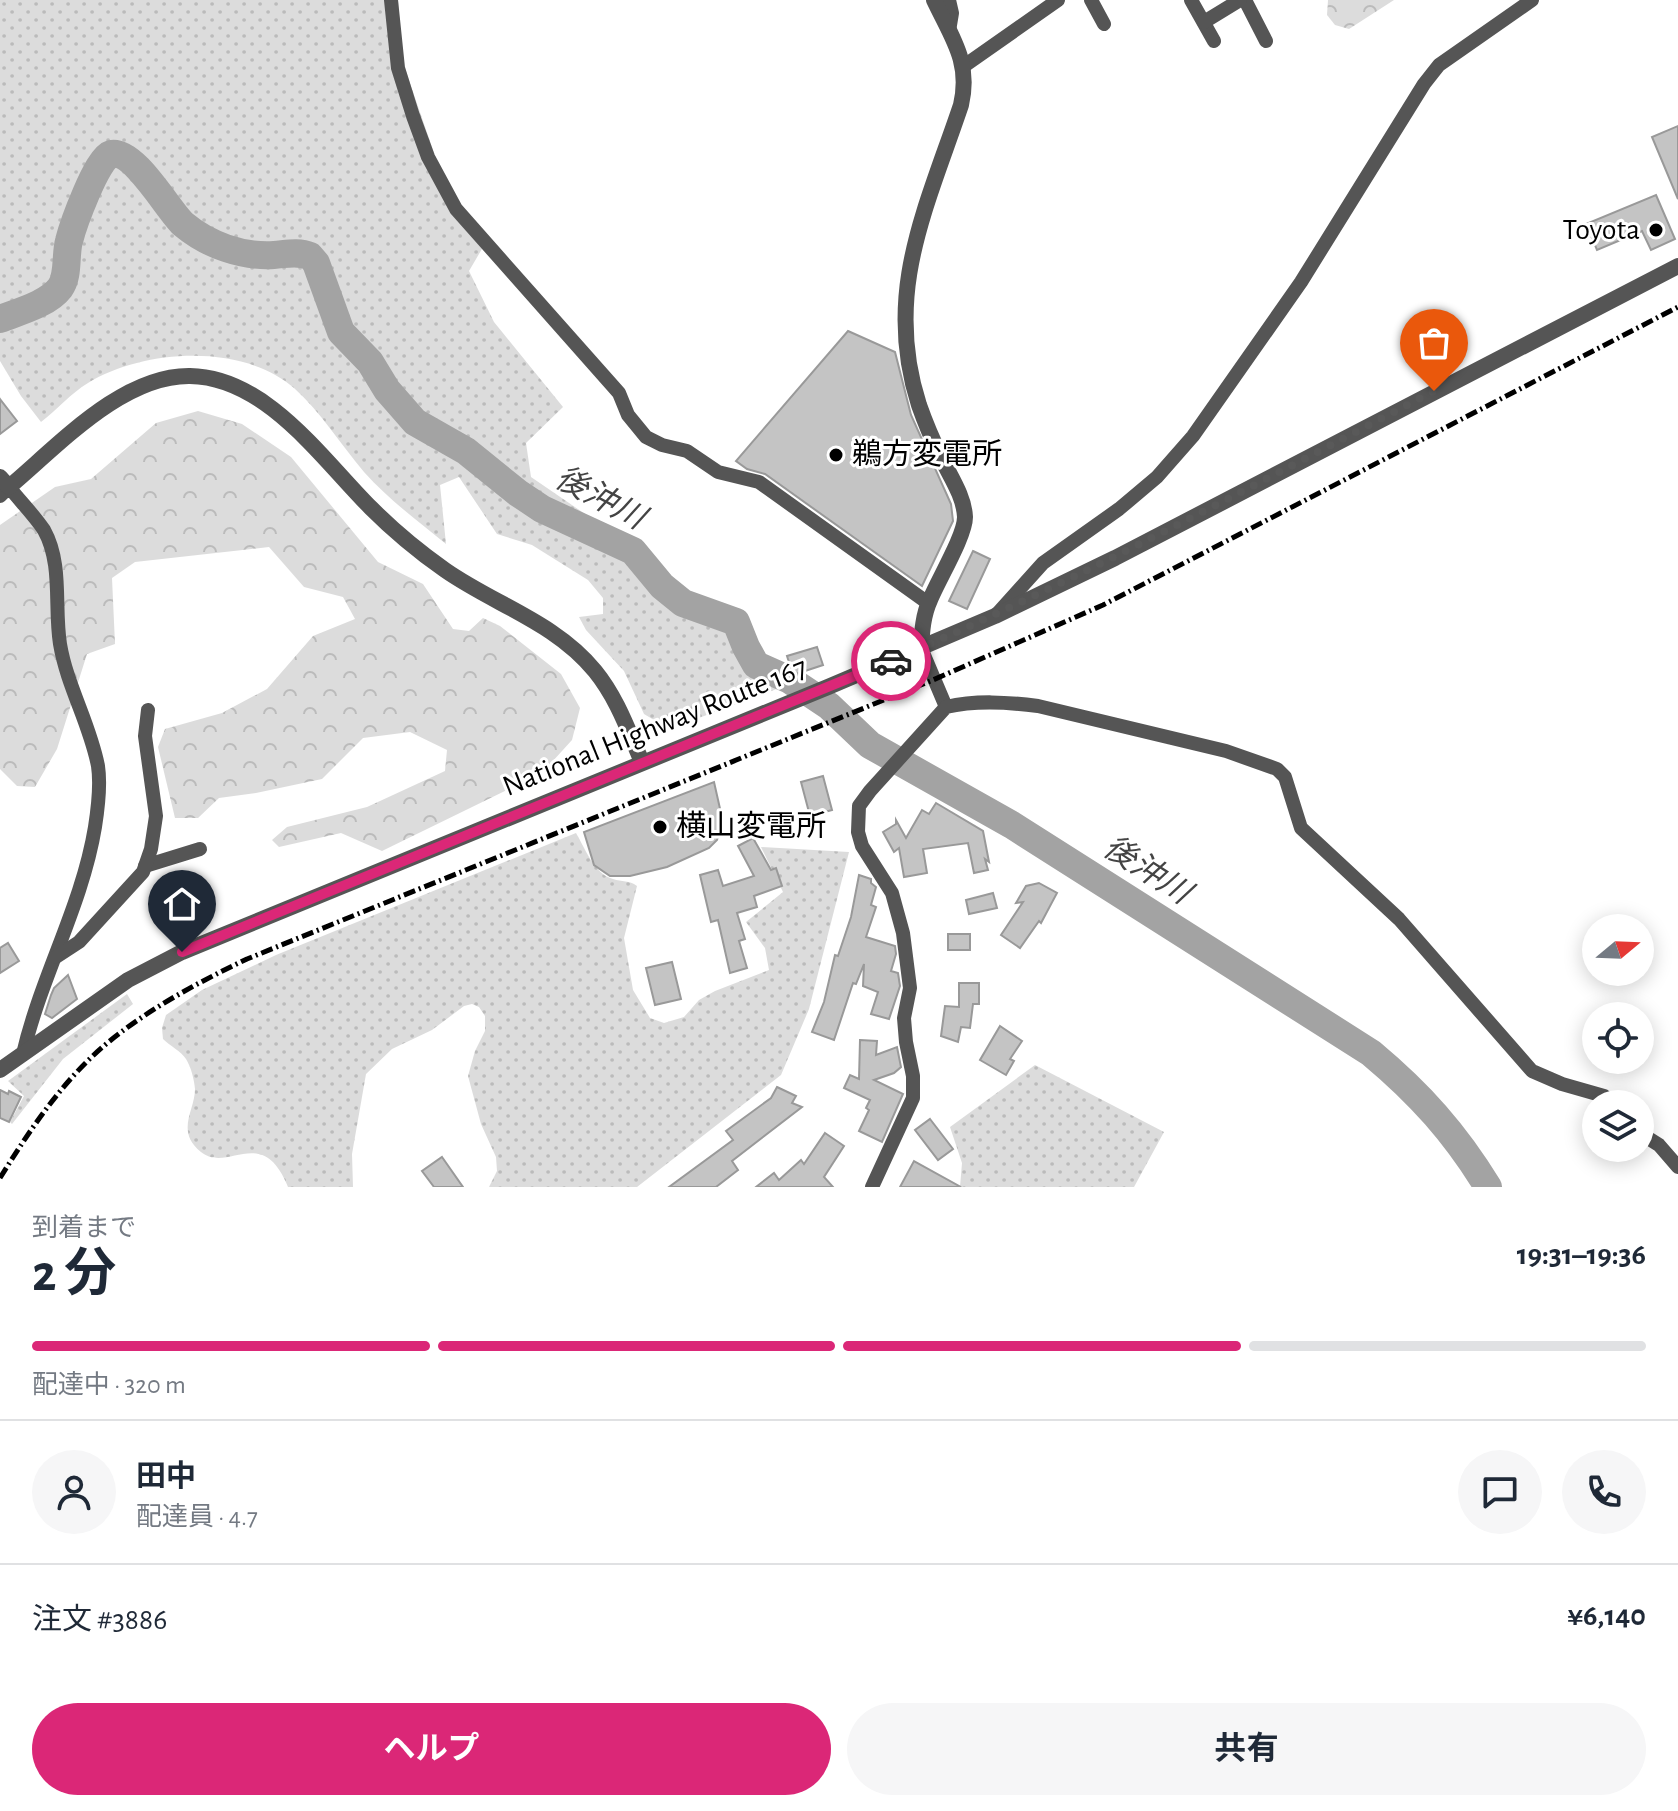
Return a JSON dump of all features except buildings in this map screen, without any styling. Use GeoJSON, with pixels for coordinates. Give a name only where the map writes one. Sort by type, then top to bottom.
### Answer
{"type":"FeatureCollection","features":[{"type":"Feature","properties":{"kind":"street"},"geometry":{"type":"LineString","coordinates":[[391,0],[398,68],[409,104],[428,157],[456,209],[619,393],[636,426],[655,442],[687,451],[718,472],[759,482],[928,603]]}},
{"type":"Feature","properties":{"kind":"street"},"geometry":{"type":"LineString","coordinates":[[934,0],[964,66],[965,83],[961,105],[912,249],[905,291],[908,351],[918,403],[962,499],[965,515],[963,527],[928,603],[921,648],[946,707]]}},
{"type":"Feature","properties":{"kind":"street"},"geometry":{"type":"LineString","coordinates":[[949,0],[952,13],[949,31]]}},
{"type":"Feature","properties":{"kind":"street"},"geometry":{"type":"LineString","coordinates":[[964,66],[1058,0]]}},
{"type":"Feature","properties":{"kind":"street"},"geometry":{"type":"LineString","coordinates":[[1091,0],[1104,24]]}},
{"type":"Feature","properties":{"kind":"street"},"geometry":{"type":"LineString","coordinates":[[1191,0],[1214,41]]}},
{"type":"Feature","properties":{"kind":"street"},"geometry":{"type":"LineString","coordinates":[[1204,22],[1243,0],[1266,41]]}},
{"type":"Feature","properties":{"kind":"street"},"geometry":{"type":"LineString","coordinates":[[995,616],[1043,563],[1119,509],[1157,477],[1193,436],[1301,282],[1424,84],[1439,65],[1532,0]]}},
{"type":"Feature","properties":{"kind":"street","name":"National Highway Route 167"},"geometry":{"type":"LineString","coordinates":[[0,1070],[128,980],[182,952],[995,616],[1115,558],[1678,266]]}},
{"type":"Feature","properties":{"kind":"street"},"geometry":{"type":"LineString","coordinates":[[23,1054],[35,1009],[56,957],[91,851],[98,805],[98,767],[65,669],[60,641],[55,559],[44,531],[3,487],[107,405],[133,389],[158,379],[206,376],[235,385],[258,398],[287,421],[402,538],[449,572],[547,627],[594,669],[616,702],[642,762]]}},
{"type":"Feature","properties":{"kind":"street"},"geometry":{"type":"LineString","coordinates":[[872,1187],[913,1098],[913,1076],[904,1018],[910,988],[903,933],[892,893],[862,846],[858,832],[859,806],[946,707],[978,702],[1038,706],[1226,751],[1277,769],[1285,777],[1301,828],[1399,919],[1532,1071],[1583,1090]]}},
{"type":"Feature","properties":{"kind":"street"},"geometry":{"type":"LineString","coordinates":[[56,957],[79,942],[143,872],[151,849],[156,816],[145,736],[148,710]]}},
{"type":"Feature","properties":{"kind":"street"},"geometry":{"type":"LineString","coordinates":[[145,866],[200,849]]}},
{"type":"Feature","properties":{"kind":"street"},"geometry":{"type":"LineString","coordinates":[[1654,1142],[1678,1167]]}},
{"type":"Feature","properties":{"kind":"green space"},"geometry":{"type":"Polygon","coordinates":[[[0,0],[398,0],[402,60],[442,176],[486,242],[469,271],[494,322],[563,407],[526,443],[531,477],[591,518],[622,531],[683,596],[705,607],[727,627],[748,672],[778,679],[782,687],[669,729],[644,714],[624,671],[586,630],[579,617],[603,614],[603,598],[588,580],[532,545],[497,534],[459,477],[440,485],[446,544],[373,482],[294,388],[273,373],[248,363],[192,356],[136,363],[88,383],[41,422],[0,361],[0,0]]]}},
{"type":"Feature","properties":{"kind":"green space"},"geometry":{"type":"Polygon","coordinates":[[[1328,0],[1394,0],[1349,29],[1335,25],[1327,15],[1328,0]]]}},
{"type":"Feature","properties":{"kind":"green space"},"geometry":{"type":"Polygon","coordinates":[[[198,411],[242,424],[291,457],[378,562],[423,584],[453,629],[469,631],[483,618],[500,626],[561,674],[580,708],[572,740],[542,773],[382,851],[341,833],[279,847],[272,840],[287,827],[367,807],[445,771],[447,750],[410,732],[363,738],[322,779],[219,798],[198,818],[175,818],[158,747],[165,729],[222,713],[267,689],[313,636],[355,619],[343,597],[304,587],[269,547],[135,562],[112,578],[115,644],[87,654],[57,749],[35,787],[17,786],[0,769],[0,525],[55,487],[91,479],[156,423],[198,411]]]}},
{"type":"Feature","properties":{"kind":"green space"},"geometry":{"type":"Polygon","coordinates":[[[576,833],[600,872],[637,886],[624,938],[633,990],[650,1018],[664,1023],[684,1017],[699,1000],[715,991],[769,970],[765,948],[746,922],[783,892],[761,847],[849,852],[809,1009],[781,1075],[637,1187],[489,1187],[497,1171],[496,1157],[481,1124],[468,1076],[485,1031],[485,1016],[479,1007],[472,1004],[464,1006],[432,1030],[392,1049],[366,1074],[352,1154],[353,1187],[288,1187],[278,1168],[267,1158],[256,1154],[211,1157],[193,1144],[188,1121],[195,1089],[193,1077],[184,1056],[163,1039],[166,1015],[202,990],[276,955],[576,833]]]}},
{"type":"Feature","properties":{"kind":"green space"},"geometry":{"type":"Polygon","coordinates":[[[127,994],[133,1004],[63,1059],[12,1124],[10,1122],[24,1096],[8,1081],[127,994]]]}},
{"type":"Feature","properties":{"kind":"green space"},"geometry":{"type":"Polygon","coordinates":[[[1035,1065],[1164,1132],[1134,1187],[960,1187],[962,1163],[950,1127],[1035,1065]]]}},
{"type":"Feature","properties":{"kind":"waterway","name":"後沖川"},"geometry":{"type":"LineString","coordinates":[[0,319],[40,303],[60,288],[65,278],[69,241],[80,207],[99,167],[111,154],[120,155],[140,170],[183,224],[203,238],[250,254],[297,253],[310,256],[316,263],[341,332],[370,362],[387,390],[415,422],[466,451],[542,509],[633,551],[662,586],[683,603],[736,622],[756,665],[790,680],[829,706],[870,745],[1012,825],[1371,1053],[1436,1115],[1488,1187]]}},
{"type":"Feature","properties":{"kind":"railway"},"geometry":{"type":"LineString","coordinates":[[0,1178],[50,1104],[94,1055],[143,1017],[211,977],[247,959],[933,680],[1103,605],[1678,307]]}},
{"type":"Feature","properties":{"kind":"way so far"},"geometry":{"type":"LineString","coordinates":[[891,661],[995,616],[1115,558],[1434,391]]}},
{"type":"Feature","properties":{"kind":"place","name":"Toyota"},"geometry":{"type":"Point","coordinates":[1656,230]}},
{"type":"Feature","properties":{"kind":"place","name":"鵜方変電所"},"geometry":{"type":"Point","coordinates":[836,455]}},
{"type":"Feature","properties":{"kind":"place","name":"横山変電所"},"geometry":{"type":"Point","coordinates":[660,827]}},
{"type":"Feature","properties":{"kind":"route"},"geometry":{"type":"LineString","coordinates":[[182,952],[891,661]]}}]}
